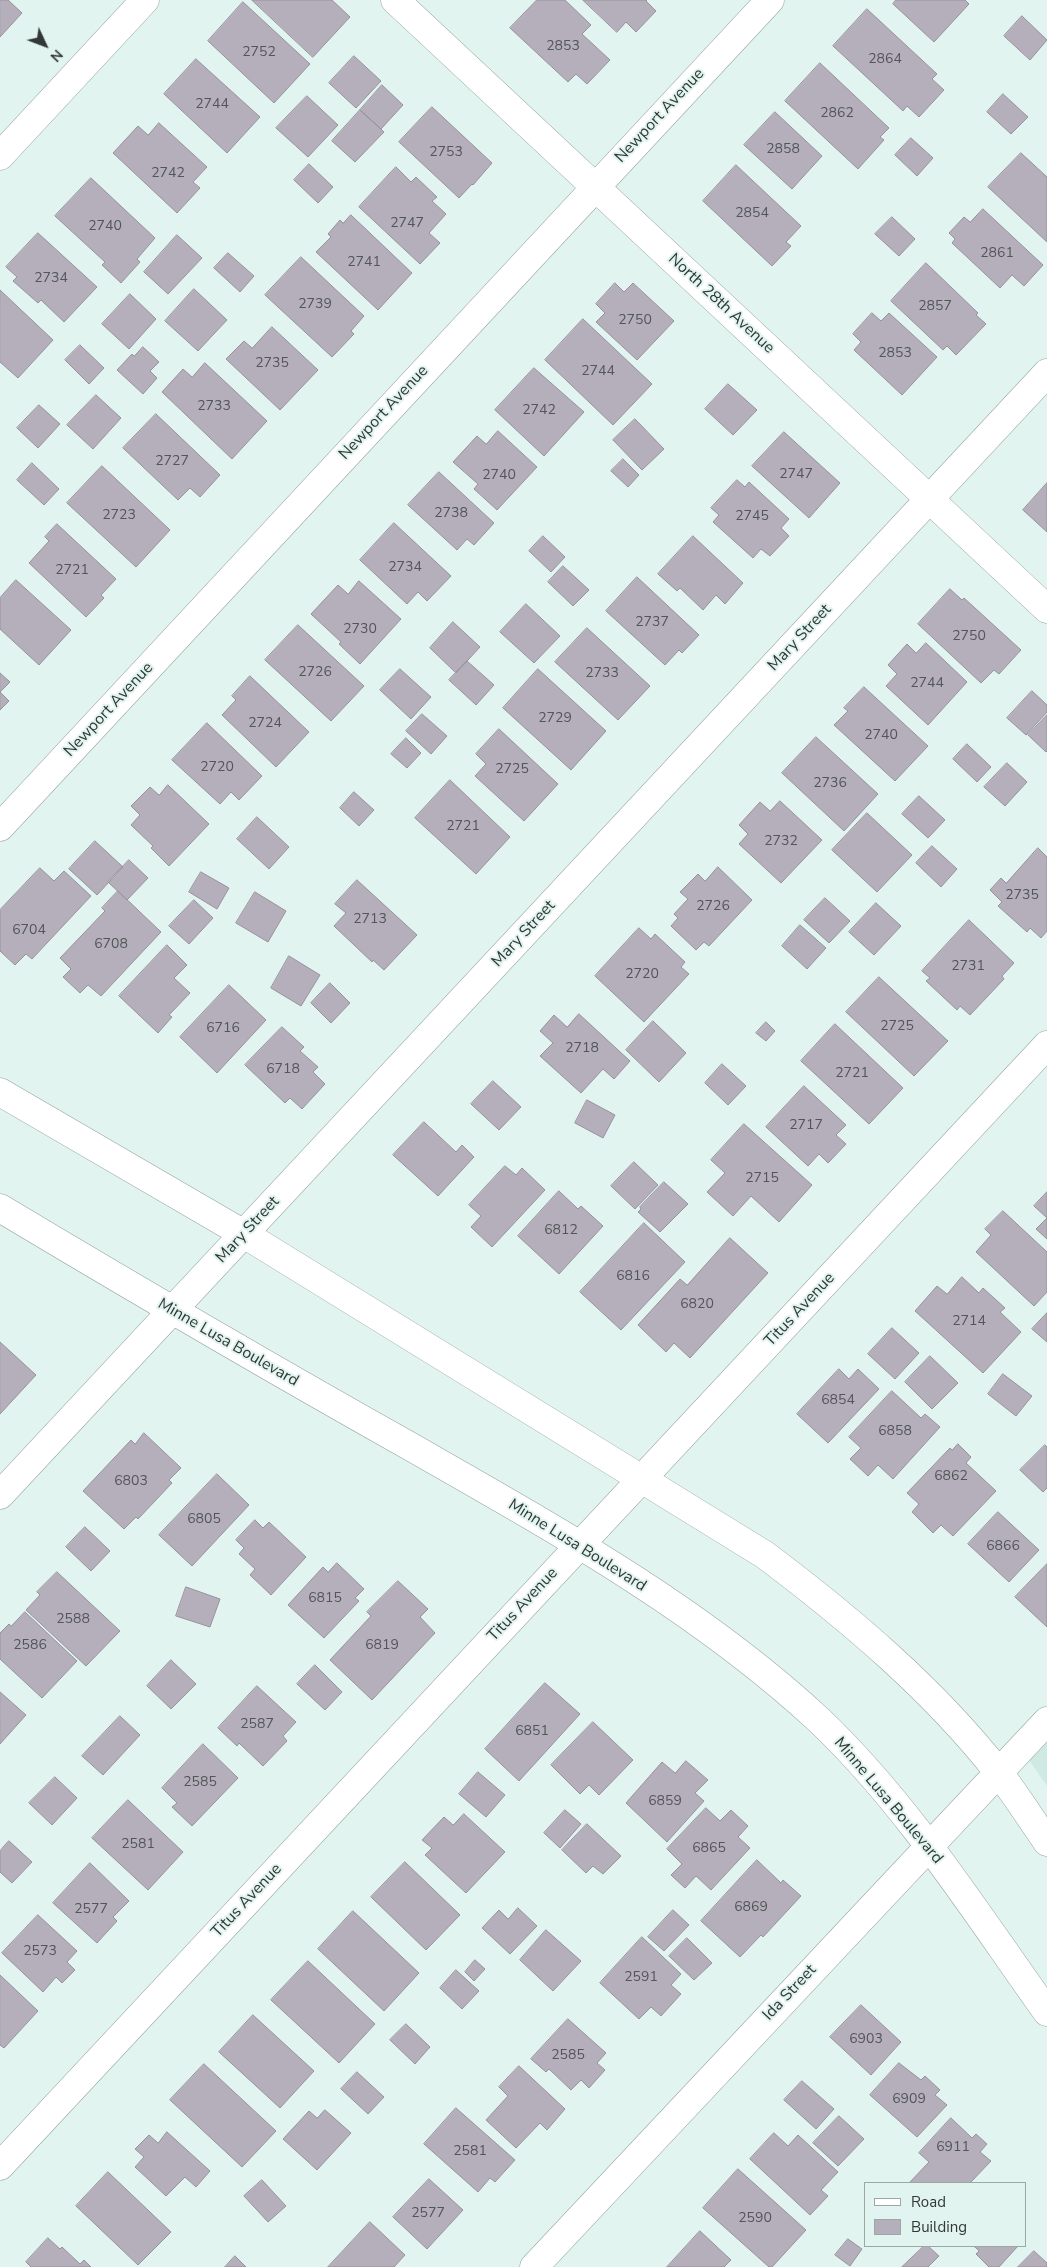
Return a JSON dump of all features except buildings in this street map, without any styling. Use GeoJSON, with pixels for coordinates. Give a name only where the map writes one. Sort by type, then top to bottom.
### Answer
{"type":"FeatureCollection","features":[{"type":"Feature","properties":{"kind":"street"},"geometry":{"type":"LineString","coordinates":[[0,156],[145,0]]}},
{"type":"Feature","properties":{"kind":"street","name":"North 28th Avenue"},"geometry":{"type":"LineString","coordinates":[[395,0],[1047,609]]}},
{"type":"Feature","properties":{"kind":"street","name":"Newport Avenue"},"geometry":{"type":"LineString","coordinates":[[0,827],[770,0]]}},
{"type":"Feature","properties":{"kind":"street","name":"Mary Street"},"geometry":{"type":"LineString","coordinates":[[0,1495],[1047,373]]}},
{"type":"Feature","properties":{"kind":"street","name":"Titus Avenue"},"geometry":{"type":"LineString","coordinates":[[0,2166],[1047,1045]]}},
{"type":"Feature","properties":{"kind":"street"},"geometry":{"type":"LineString","coordinates":[[0,1092],[244,1234],[765,1555],[820,1596],[870,1638],[912,1678],[949,1716],[998,1773],[1047,1842]]}},
{"type":"Feature","properties":{"kind":"street","name":"Minne Lusa Boulevard"},"geometry":{"type":"LineString","coordinates":[[0,1208],[171,1311],[580,1544],[693,1621],[797,1700],[864,1767],[928,1846],[1047,2012]]}},
{"type":"Feature","properties":{"kind":"street","name":"Ida Street"},"geometry":{"type":"LineString","coordinates":[[534,2267],[1047,1721]]}},
{"type":"Feature","properties":{"kind":"shaded area"},"geometry":{"type":"Polygon","coordinates":[[[1047,1721],[1047,1786],[1021,1749],[1047,1721]]]}}]}
